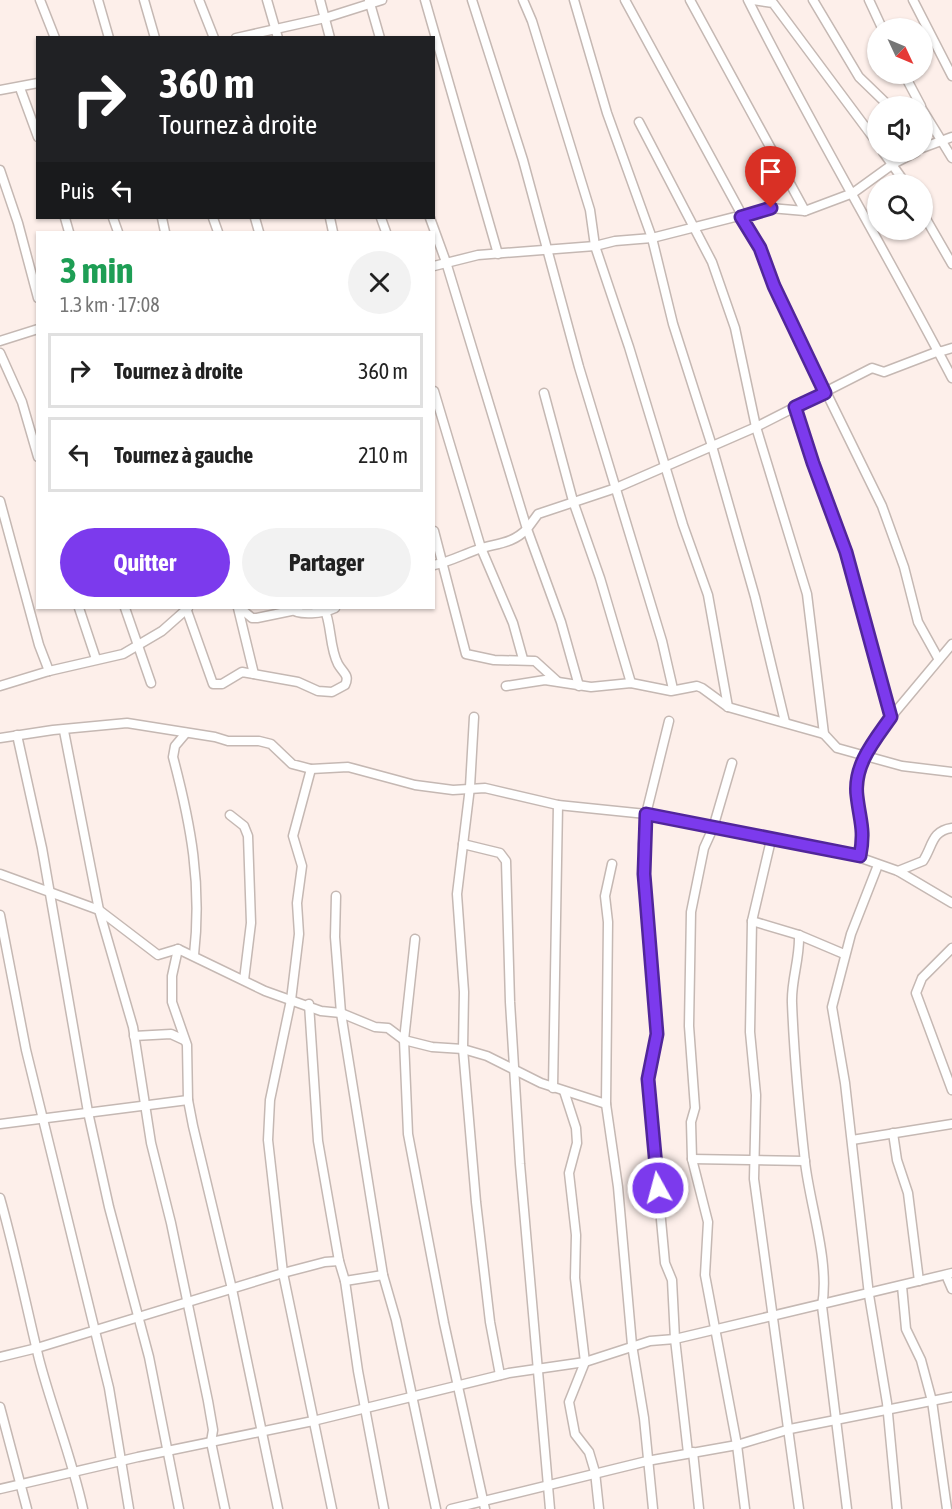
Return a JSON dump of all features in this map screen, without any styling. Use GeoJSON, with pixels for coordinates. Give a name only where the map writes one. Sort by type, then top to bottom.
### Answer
{"type":"FeatureCollection","features":[{"type":"Feature","properties":{"kind":"street"},"geometry":{"type":"LineString","coordinates":[[40,0],[54,36]]}},
{"type":"Feature","properties":{"kind":"street"},"geometry":{"type":"LineString","coordinates":[[98,0],[108,36]]}},
{"type":"Feature","properties":{"kind":"street"},"geometry":{"type":"LineString","coordinates":[[144,0],[154,36]]}},
{"type":"Feature","properties":{"kind":"street"},"geometry":{"type":"LineString","coordinates":[[199,0],[213,36]]}},
{"type":"Feature","properties":{"kind":"street"},"geometry":{"type":"LineString","coordinates":[[267,0],[277,36]]}},
{"type":"Feature","properties":{"kind":"street"},"geometry":{"type":"LineString","coordinates":[[320,0],[330,36]]}},
{"type":"Feature","properties":{"kind":"street"},"geometry":{"type":"LineString","coordinates":[[244,36],[325,18],[369,2],[382,0]]}},
{"type":"Feature","properties":{"kind":"street"},"geometry":{"type":"LineString","coordinates":[[425,0],[498,254]]}},
{"type":"Feature","properties":{"kind":"street"},"geometry":{"type":"LineString","coordinates":[[472,0],[548,250],[579,367],[673,689]]}},
{"type":"Feature","properties":{"kind":"street"},"geometry":{"type":"LineString","coordinates":[[523,0],[532,21],[590,210],[595,246],[683,525],[708,595],[728,707]]}},
{"type":"Feature","properties":{"kind":"street"},"geometry":{"type":"LineString","coordinates":[[574,0],[607,113],[652,238],[673,324],[712,446],[755,597],[785,722]]}},
{"type":"Feature","properties":{"kind":"street"},"geometry":{"type":"LineString","coordinates":[[625,0],[741,217],[760,248],[774,286],[882,506],[904,567],[918,622],[938,658]]}},
{"type":"Feature","properties":{"kind":"street"},"geometry":{"type":"LineString","coordinates":[[690,0],[805,211]]}},
{"type":"Feature","properties":{"kind":"street"},"geometry":{"type":"LineString","coordinates":[[748,0],[801,106],[853,193],[952,378]]}},
{"type":"Feature","properties":{"kind":"street"},"geometry":{"type":"LineString","coordinates":[[753,0],[773,3],[867,129]]}},
{"type":"Feature","properties":{"kind":"street"},"geometry":{"type":"LineString","coordinates":[[813,0],[859,77],[879,96]]}},
{"type":"Feature","properties":{"kind":"street"},"geometry":{"type":"LineString","coordinates":[[869,0],[877,18]]}},
{"type":"Feature","properties":{"kind":"street"},"geometry":{"type":"LineString","coordinates":[[913,0],[952,76]]}},
{"type":"Feature","properties":{"kind":"street"},"geometry":{"type":"LineString","coordinates":[[369,2],[379,36]]}},
{"type":"Feature","properties":{"kind":"street"},"geometry":{"type":"LineString","coordinates":[[0,90],[36,84]]}},
{"type":"Feature","properties":{"kind":"street"},"geometry":{"type":"LineString","coordinates":[[20,88],[36,132]]}},
{"type":"Feature","properties":{"kind":"street"},"geometry":{"type":"LineString","coordinates":[[933,121],[948,139],[952,158]]}},
{"type":"Feature","properties":{"kind":"street"},"geometry":{"type":"LineString","coordinates":[[639,122],[712,262],[735,328],[756,427],[807,594],[824,734]]}},
{"type":"Feature","properties":{"kind":"street"},"geometry":{"type":"LineString","coordinates":[[933,142],[948,139]]}},
{"type":"Feature","properties":{"kind":"street"},"geometry":{"type":"LineString","coordinates":[[435,266],[498,254],[595,246],[615,241],[652,238],[771,208],[805,211],[853,193],[897,162]]}},
{"type":"Feature","properties":{"kind":"street"},"geometry":{"type":"LineString","coordinates":[[893,164],[900,174]]}},
{"type":"Feature","properties":{"kind":"street"},"geometry":{"type":"LineString","coordinates":[[0,170],[18,223],[36,290]]}},
{"type":"Feature","properties":{"kind":"street"},"geometry":{"type":"LineString","coordinates":[[933,231],[952,264]]}},
{"type":"Feature","properties":{"kind":"street"},"geometry":{"type":"LineString","coordinates":[[435,232],[527,529],[561,622],[579,686]]}},
{"type":"Feature","properties":{"kind":"street"},"geometry":{"type":"LineString","coordinates":[[0,341],[36,330]]}},
{"type":"Feature","properties":{"kind":"street"},"geometry":{"type":"LineString","coordinates":[[438,564],[481,548],[505,544],[518,538],[538,514],[616,488],[756,427],[872,368],[884,372],[952,348]]}},
{"type":"Feature","properties":{"kind":"street"},"geometry":{"type":"LineString","coordinates":[[0,353],[22,402],[36,450]]}},
{"type":"Feature","properties":{"kind":"street"},"geometry":{"type":"LineString","coordinates":[[544,393],[573,501],[631,682]]}},
{"type":"Feature","properties":{"kind":"street"},"geometry":{"type":"LineString","coordinates":[[435,394],[481,548],[513,623],[523,659]]}},
{"type":"Feature","properties":{"kind":"street"},"geometry":{"type":"LineString","coordinates":[[795,407],[846,552],[891,717]]}},
{"type":"Feature","properties":{"kind":"street"},"geometry":{"type":"LineString","coordinates":[[0,501],[39,645],[49,670]]}},
{"type":"Feature","properties":{"kind":"street"},"geometry":{"type":"LineString","coordinates":[[435,539],[438,564],[466,654],[494,660],[535,661],[558,681]]}},
{"type":"Feature","properties":{"kind":"street"},"geometry":{"type":"LineString","coordinates":[[79,609],[96,658]]}},
{"type":"Feature","properties":{"kind":"street"},"geometry":{"type":"LineString","coordinates":[[125,609],[151,683]]}},
{"type":"Feature","properties":{"kind":"street"},"geometry":{"type":"LineString","coordinates":[[0,686],[96,658],[111,658],[138,646],[162,631],[186,609]]}},
{"type":"Feature","properties":{"kind":"street"},"geometry":{"type":"LineString","coordinates":[[187,609],[213,684],[222,684],[237,673],[298,682],[318,691],[332,692],[345,686],[346,674],[339,665],[325,610],[290,609],[252,618],[240,609]]}},
{"type":"Feature","properties":{"kind":"street"},"geometry":{"type":"LineString","coordinates":[[239,609],[254,674]]}},
{"type":"Feature","properties":{"kind":"street"},"geometry":{"type":"LineString","coordinates":[[860,856],[863,826],[856,796],[863,756],[891,717],[952,644]]}},
{"type":"Feature","properties":{"kind":"street"},"geometry":{"type":"LineString","coordinates":[[506,686],[545,680],[579,686],[603,687],[631,682],[671,691],[702,688],[728,707],[824,734],[837,748],[902,766],[952,772]]}},
{"type":"Feature","properties":{"kind":"street"},"geometry":{"type":"LineString","coordinates":[[474,717],[470,788],[458,894],[464,992],[463,1049],[476,1202],[490,1322],[500,1375]]}},
{"type":"Feature","properties":{"kind":"street"},"geometry":{"type":"LineString","coordinates":[[669,721],[646,814],[644,874],[657,1034],[648,1079],[665,1263],[672,1280],[675,1339],[699,1509]]}},
{"type":"Feature","properties":{"kind":"street"},"geometry":{"type":"LineString","coordinates":[[0,738],[127,723],[228,741],[260,741],[271,744],[292,764],[311,769],[348,767],[415,785],[453,790],[485,788],[558,805],[646,814],[860,856],[898,871],[952,903]]}},
{"type":"Feature","properties":{"kind":"street"},"geometry":{"type":"LineString","coordinates":[[64,731],[99,910],[134,1036],[151,1143],[213,1430],[211,1442],[225,1509]]}},
{"type":"Feature","properties":{"kind":"street"},"geometry":{"type":"LineString","coordinates":[[186,733],[175,746],[173,757],[192,836],[199,914],[194,955]]}},
{"type":"Feature","properties":{"kind":"street"},"geometry":{"type":"LineString","coordinates":[[17,735],[49,891],[88,1112],[109,1207],[149,1357],[178,1509]]}},
{"type":"Feature","properties":{"kind":"street"},"geometry":{"type":"LineString","coordinates":[[732,763],[713,828],[702,856],[689,933],[690,1066],[695,1108],[691,1122],[692,1159],[708,1222],[705,1275],[714,1330],[722,1360],[727,1402],[737,1445],[745,1509]]}},
{"type":"Feature","properties":{"kind":"street"},"geometry":{"type":"LineString","coordinates":[[311,769],[293,836],[302,866],[297,903],[297,956],[291,1000],[270,1100],[268,1140],[283,1273],[332,1509]]}},
{"type":"Feature","properties":{"kind":"street"},"geometry":{"type":"LineString","coordinates":[[553,1088],[558,805]]}},
{"type":"Feature","properties":{"kind":"street"},"geometry":{"type":"LineString","coordinates":[[230,815],[244,826],[248,836],[251,923],[244,980]]}},
{"type":"Feature","properties":{"kind":"street"},"geometry":{"type":"LineString","coordinates":[[898,871],[918,866],[927,856],[934,835],[943,829],[952,828]]}},
{"type":"Feature","properties":{"kind":"street"},"geometry":{"type":"LineString","coordinates":[[771,840],[752,921],[750,1032],[756,1095],[755,1197],[774,1315],[799,1509]]}},
{"type":"Feature","properties":{"kind":"street"},"geometry":{"type":"LineString","coordinates":[[463,844],[500,853],[505,857],[514,1071],[550,1509]]}},
{"type":"Feature","properties":{"kind":"street"},"geometry":{"type":"LineString","coordinates":[[612,864],[605,896],[608,922],[606,1104],[618,1187],[632,1345],[644,1418],[653,1509]]}},
{"type":"Feature","properties":{"kind":"street"},"geometry":{"type":"LineString","coordinates":[[878,865],[844,954],[832,1007],[852,1140],[869,1295],[887,1411],[897,1509]]}},
{"type":"Feature","properties":{"kind":"street"},"geometry":{"type":"LineString","coordinates":[[0,874],[99,910],[158,955],[178,949],[244,980],[291,1000],[309,1004],[321,1011],[341,1013],[375,1027],[388,1028],[404,1040],[432,1047],[463,1049],[488,1056],[514,1071],[553,1088],[606,1104]]}},
{"type":"Feature","properties":{"kind":"street"},"geometry":{"type":"LineString","coordinates":[[336,896],[335,937],[341,1013],[383,1275],[413,1395],[436,1509]]}},
{"type":"Feature","properties":{"kind":"street"},"geometry":{"type":"LineString","coordinates":[[0,915],[26,1050],[109,1388],[123,1461],[129,1509]]}},
{"type":"Feature","properties":{"kind":"street"},"geometry":{"type":"LineString","coordinates":[[752,921],[800,935],[844,954]]}},
{"type":"Feature","properties":{"kind":"street"},"geometry":{"type":"LineString","coordinates":[[800,935],[800,956],[792,989],[792,1004],[805,1161],[824,1278],[822,1306],[847,1509]]}},
{"type":"Feature","properties":{"kind":"street"},"geometry":{"type":"LineString","coordinates":[[415,939],[404,1040],[408,1134],[430,1255],[485,1506]]}},
{"type":"Feature","properties":{"kind":"street"},"geometry":{"type":"LineString","coordinates":[[952,948],[922,978],[916,993],[952,1090]]}},
{"type":"Feature","properties":{"kind":"street"},"geometry":{"type":"LineString","coordinates":[[178,949],[172,976],[172,1002],[188,1051],[188,1100],[232,1289],[278,1509]]}},
{"type":"Feature","properties":{"kind":"street"},"geometry":{"type":"LineString","coordinates":[[309,1004],[318,1141],[339,1261],[345,1281],[358,1371],[367,1407],[384,1509]]}},
{"type":"Feature","properties":{"kind":"street"},"geometry":{"type":"LineString","coordinates":[[134,1036],[171,1034],[185,1040]]}},
{"type":"Feature","properties":{"kind":"street"},"geometry":{"type":"LineString","coordinates":[[564,1091],[576,1128],[577,1143],[569,1173],[576,1235],[575,1278],[585,1362],[569,1402],[572,1425],[589,1452],[595,1472],[599,1509]]}},
{"type":"Feature","properties":{"kind":"street"},"geometry":{"type":"LineString","coordinates":[[0,1124],[188,1100]]}},
{"type":"Feature","properties":{"kind":"street"},"geometry":{"type":"LineString","coordinates":[[852,1140],[952,1124]]}},
{"type":"Feature","properties":{"kind":"street"},"geometry":{"type":"LineString","coordinates":[[893,1133],[897,1160],[908,1193],[919,1281]]}},
{"type":"Feature","properties":{"kind":"street"},"geometry":{"type":"LineString","coordinates":[[692,1159],[805,1161]]}},
{"type":"Feature","properties":{"kind":"street"},"geometry":{"type":"LineString","coordinates":[[0,1198],[37,1348],[60,1431],[74,1471],[82,1509]]}},
{"type":"Feature","properties":{"kind":"street"},"geometry":{"type":"LineString","coordinates":[[0,1357],[37,1348],[138,1315],[283,1273],[325,1262],[339,1261]]}},
{"type":"Feature","properties":{"kind":"street"},"geometry":{"type":"LineString","coordinates":[[0,1489],[74,1471],[313,1421],[500,1375],[585,1362],[632,1345],[675,1339],[869,1295],[949,1274],[952,1289]]}},
{"type":"Feature","properties":{"kind":"street"},"geometry":{"type":"LineString","coordinates":[[345,1281],[383,1275]]}},
{"type":"Feature","properties":{"kind":"street"},"geometry":{"type":"LineString","coordinates":[[902,1286],[906,1329],[921,1360],[932,1401],[947,1509]]}},
{"type":"Feature","properties":{"kind":"street"},"geometry":{"type":"LineString","coordinates":[[451,1509],[485,1506],[595,1472],[690,1452],[737,1445],[790,1430],[952,1397]]}},
{"type":"Feature","properties":{"kind":"street"},"geometry":{"type":"LineString","coordinates":[[0,1407],[27,1509]]}},
{"type":"Feature","properties":{"kind":"route"},"geometry":{"type":"LineString","coordinates":[[658,1188],[648,1079],[657,1034],[657,1016],[644,874],[646,814],[860,856],[864,834],[856,796],[863,756],[891,717],[846,552],[795,407],[825,393],[774,286],[760,248],[741,217],[771,208]]}}]}
